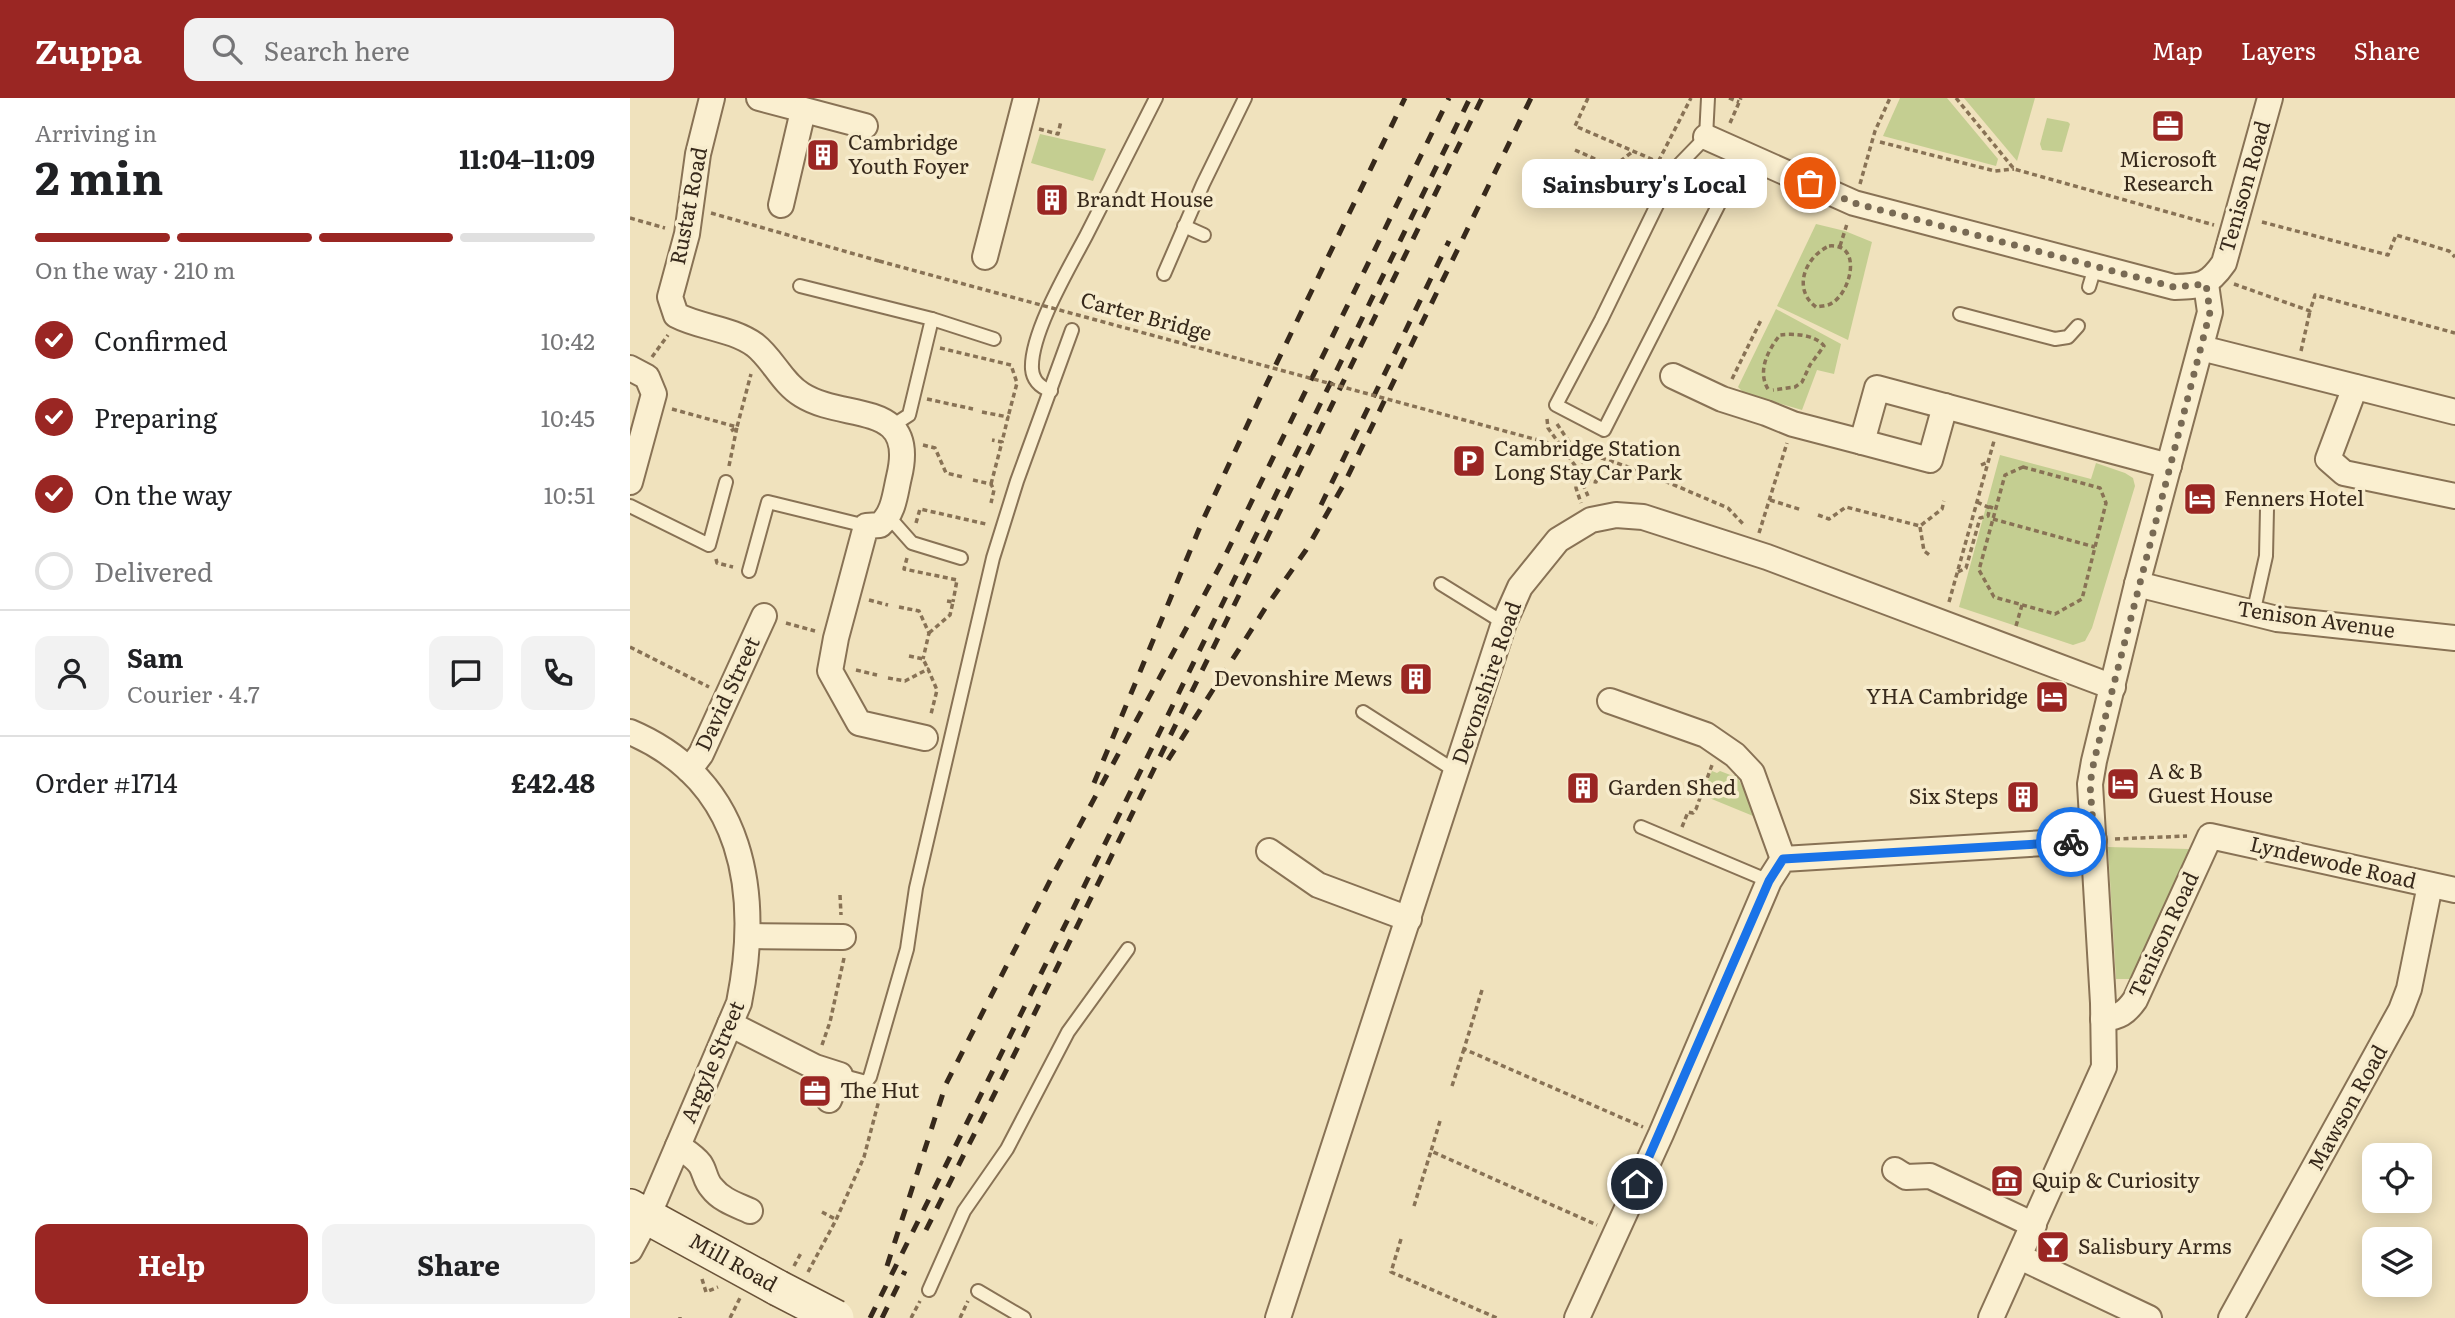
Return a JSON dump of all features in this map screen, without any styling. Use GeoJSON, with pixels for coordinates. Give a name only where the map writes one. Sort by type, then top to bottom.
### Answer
{"type":"FeatureCollection","features":[{"type":"Feature","properties":{"kind":"street","name":"Rustat Road"},"geometry":{"type":"LineString","coordinates":[[676,315],[670,297],[687,234],[698,153],[712,98]]}},
{"type":"Feature","properties":{"kind":"street"},"geometry":{"type":"LineString","coordinates":[[759,98],[866,126]]}},
{"type":"Feature","properties":{"kind":"street"},"geometry":{"type":"LineString","coordinates":[[985,257],[1026,98]]}},
{"type":"Feature","properties":{"kind":"street","name":"Tenison Road"},"geometry":{"type":"LineString","coordinates":[[1991,1318],[2104,1067],[2104,1019],[2090,784],[2137,584],[2210,312],[2210,285],[2224,263],[2270,98]]}},
{"type":"Feature","properties":{"kind":"street"},"geometry":{"type":"LineString","coordinates":[[781,205],[803,111]]}},
{"type":"Feature","properties":{"kind":"street"},"geometry":{"type":"LineString","coordinates":[[1706,137],[1854,203],[2092,277],[2174,287],[2210,285]]}},
{"type":"Feature","properties":{"kind":"street"},"geometry":{"type":"LineString","coordinates":[[676,315],[692,323],[739,335],[758,348],[791,387],[804,397],[883,419],[897,435],[903,454],[889,517],[880,525],[866,526],[836,638],[830,671],[859,723],[925,738]]}},
{"type":"Feature","properties":{"kind":"street"},"geometry":{"type":"LineString","coordinates":[[2201,348],[2295,374],[2455,412]]}},
{"type":"Feature","properties":{"kind":"street"},"geometry":{"type":"LineString","coordinates":[[630,482],[653,403],[647,377],[635,370]]}},
{"type":"Feature","properties":{"kind":"street"},"geometry":{"type":"LineString","coordinates":[[1673,376],[1722,399],[1793,425],[1930,460],[1945,406]]}},
{"type":"Feature","properties":{"kind":"street"},"geometry":{"type":"LineString","coordinates":[[2355,387],[2328,459],[2343,473],[2455,496]]}},
{"type":"Feature","properties":{"kind":"street"},"geometry":{"type":"LineString","coordinates":[[1862,442],[1877,388],[1999,421],[2076,447],[2169,466]]}},
{"type":"Feature","properties":{"kind":"street","name":"Devonshire Road"},"geometry":{"type":"LineString","coordinates":[[1278,1318],[1504,623],[1520,587],[1558,540],[1589,508],[1616,515],[1643,517],[1756,554],[2113,687]]}},
{"type":"Feature","properties":{"kind":"street","name":"Tenison Avenue"},"geometry":{"type":"LineString","coordinates":[[2137,584],[2277,619],[2455,638]]}},
{"type":"Feature","properties":{"kind":"street","name":"David Street"},"geometry":{"type":"LineString","coordinates":[[689,770],[701,754],[764,616]]}},
{"type":"Feature","properties":{"kind":"street"},"geometry":{"type":"LineString","coordinates":[[1610,701],[1706,735],[1735,755],[1752,773],[1783,859]]}},
{"type":"Feature","properties":{"kind":"street","name":"Argyle Street"},"geometry":{"type":"LineString","coordinates":[[630,732],[675,758],[689,770],[721,812],[734,837],[745,880],[749,936],[740,1003],[678,1146],[639,1211],[630,1250]]}},
{"type":"Feature","properties":{"kind":"street","name":"Tenison Road"},"geometry":{"type":"LineString","coordinates":[[2104,1019],[2115,1018],[2127,1012],[2135,1000],[2210,836]]}},
{"type":"Feature","properties":{"kind":"street","name":"Lyndewode Road"},"geometry":{"type":"LineString","coordinates":[[2210,836],[2455,890]]}},
{"type":"Feature","properties":{"kind":"street"},"geometry":{"type":"LineString","coordinates":[[1783,859],[2094,840]]}},
{"type":"Feature","properties":{"kind":"street"},"geometry":{"type":"LineString","coordinates":[[1269,851],[1318,885],[1409,919]]}},
{"type":"Feature","properties":{"kind":"street"},"geometry":{"type":"LineString","coordinates":[[1577,1318],[1661,1135],[1769,881],[1783,859]]}},
{"type":"Feature","properties":{"kind":"street","name":"Mawson Road"},"geometry":{"type":"LineString","coordinates":[[2231,1318],[2402,1010],[2409,989],[2430,885]]}},
{"type":"Feature","properties":{"kind":"street"},"geometry":{"type":"LineString","coordinates":[[749,936],[843,937]]}},
{"type":"Feature","properties":{"kind":"street"},"geometry":{"type":"LineString","coordinates":[[730,1024],[815,1067],[840,1075],[828,1100]]}},
{"type":"Feature","properties":{"kind":"street","name":"Argyle Street"},"geometry":{"type":"LineString","coordinates":[[678,1146],[701,1165],[709,1185],[735,1207]]}},
{"type":"Feature","properties":{"kind":"street"},"geometry":{"type":"LineString","coordinates":[[1895,1170],[1906,1177],[1930,1176],[2034,1225]]}},
{"type":"Feature","properties":{"kind":"street","name":"Mill Road"},"geometry":{"type":"LineString","coordinates":[[639,1211],[791,1284],[836,1318]]}},
{"type":"Feature","properties":{"kind":"street"},"geometry":{"type":"LineString","coordinates":[[2020,1257],[2149,1318]]}},
{"type":"Feature","properties":{"kind":"lane"},"geometry":{"type":"LineString","coordinates":[[1051,391],[1041,387],[1034,379],[1033,356],[1039,335],[1058,289],[1156,98]]}},
{"type":"Feature","properties":{"kind":"lane"},"geometry":{"type":"LineString","coordinates":[[1164,274],[1244,98]]}},
{"type":"Feature","properties":{"kind":"lane"},"geometry":{"type":"LineString","coordinates":[[1674,170],[1724,194],[1604,430],[1556,405],[1674,170],[1706,137],[1707,104]]}},
{"type":"Feature","properties":{"kind":"lane"},"geometry":{"type":"LineString","coordinates":[[1184,226],[1204,235]]}},
{"type":"Feature","properties":{"kind":"lane"},"geometry":{"type":"LineString","coordinates":[[800,286],[932,319],[994,339]]}},
{"type":"Feature","properties":{"kind":"lane"},"geometry":{"type":"LineString","coordinates":[[1960,314],[2055,339],[2068,337],[2078,326]]}},
{"type":"Feature","properties":{"kind":"lane"},"geometry":{"type":"LineString","coordinates":[[897,435],[909,415],[932,319]]}},
{"type":"Feature","properties":{"kind":"lane"},"geometry":{"type":"LineString","coordinates":[[840,1075],[860,1082],[866,1082],[870,1077],[907,949],[916,888],[993,558],[1017,481],[1072,330]]}},
{"type":"Feature","properties":{"kind":"lane"},"geometry":{"type":"LineString","coordinates":[[630,506],[709,545],[726,482]]}},
{"type":"Feature","properties":{"kind":"lane"},"geometry":{"type":"LineString","coordinates":[[750,571],[768,502],[866,526]]}},
{"type":"Feature","properties":{"kind":"lane"},"geometry":{"type":"LineString","coordinates":[[2253,614],[2266,556],[2267,509]]}},
{"type":"Feature","properties":{"kind":"lane"},"geometry":{"type":"LineString","coordinates":[[889,517],[912,543],[961,558]]}},
{"type":"Feature","properties":{"kind":"lane"},"geometry":{"type":"LineString","coordinates":[[1441,584],[1504,623]]}},
{"type":"Feature","properties":{"kind":"lane"},"geometry":{"type":"LineString","coordinates":[[1363,712],[1457,773]]}},
{"type":"Feature","properties":{"kind":"lane"},"geometry":{"type":"LineString","coordinates":[[1641,827],[1769,881]]}},
{"type":"Feature","properties":{"kind":"lane"},"geometry":{"type":"LineString","coordinates":[[925,1294],[964,1212],[1007,1149],[1068,1032],[1128,948]]}},
{"type":"Feature","properties":{"kind":"lane"},"geometry":{"type":"LineString","coordinates":[[978,1292],[1024,1318]]}},
{"type":"Feature","properties":{"kind":"path"},"geometry":{"type":"LineString","coordinates":[[1588,98],[1575,127],[1674,170]]}},
{"type":"Feature","properties":{"kind":"path"},"geometry":{"type":"LineString","coordinates":[[1678,122],[1691,98]]}},
{"type":"Feature","properties":{"kind":"path"},"geometry":{"type":"LineString","coordinates":[[1729,98],[1739,102]]}},
{"type":"Feature","properties":{"kind":"path"},"geometry":{"type":"LineString","coordinates":[[1854,203],[1875,131],[1890,98]]}},
{"type":"Feature","properties":{"kind":"path"},"geometry":{"type":"LineString","coordinates":[[1956,98],[2014,169]]}},
{"type":"Feature","properties":{"kind":"path"},"geometry":{"type":"LineString","coordinates":[[1020,123],[1058,134],[1061,121]]}},
{"type":"Feature","properties":{"kind":"path"},"geometry":{"type":"LineString","coordinates":[[1880,142],[1995,171],[2014,169],[2234,231]]}},
{"type":"Feature","properties":{"kind":"path"},"geometry":{"type":"LineString","coordinates":[[1575,150],[1613,167],[1632,152]]}},
{"type":"Feature","properties":{"kind":"path","name":"Carter Bridge"},"geometry":{"type":"LineString","coordinates":[[691,209],[1603,458],[1646,472],[1728,508],[1752,536],[1756,554]]}},
{"type":"Feature","properties":{"kind":"path"},"geometry":{"type":"LineString","coordinates":[[630,218],[687,234]]}},
{"type":"Feature","properties":{"kind":"path"},"geometry":{"type":"LineString","coordinates":[[2262,222],[2388,256],[2396,235],[2449,251],[2455,257]]}},
{"type":"Feature","properties":{"kind":"path"},"geometry":{"type":"LineString","coordinates":[[1829,246],[1840,246],[1846,250],[1850,270],[1844,288],[1831,304],[1816,307],[1807,301],[1802,285],[1810,260],[1829,246]]}},
{"type":"Feature","properties":{"kind":"path"},"geometry":{"type":"LineString","coordinates":[[2210,285],[2236,284],[2310,311]]}},
{"type":"Feature","properties":{"kind":"path"},"geometry":{"type":"LineString","coordinates":[[2295,374],[2315,295],[2455,333]]}},
{"type":"Feature","properties":{"kind":"path"},"geometry":{"type":"LineString","coordinates":[[635,370],[670,333],[676,315]]}},
{"type":"Feature","properties":{"kind":"path"},"geometry":{"type":"LineString","coordinates":[[1722,399],[1762,318]]}},
{"type":"Feature","properties":{"kind":"path"},"geometry":{"type":"LineString","coordinates":[[1780,335],[1814,337],[1821,342],[1824,346],[1802,382],[1795,387],[1769,391],[1763,382],[1762,369],[1780,335]]}},
{"type":"Feature","properties":{"kind":"path"},"geometry":{"type":"LineString","coordinates":[[926,344],[1010,365],[1017,383],[991,484],[994,490],[985,526],[920,509],[904,569],[957,580],[950,615],[929,632]]}},
{"type":"Feature","properties":{"kind":"path"},"geometry":{"type":"LineString","coordinates":[[726,482],[758,348]]}},
{"type":"Feature","properties":{"kind":"path"},"geometry":{"type":"LineString","coordinates":[[914,396],[973,409]]}},
{"type":"Feature","properties":{"kind":"path"},"geometry":{"type":"LineString","coordinates":[[653,403],[737,427]]}},
{"type":"Feature","properties":{"kind":"path"},"geometry":{"type":"LineString","coordinates":[[1556,405],[1547,419],[1547,424],[1576,467],[1576,488],[1581,502],[1589,508]]}},
{"type":"Feature","properties":{"kind":"path"},"geometry":{"type":"LineString","coordinates":[[1556,405],[1559,431],[1584,464],[1589,508]]}},
{"type":"Feature","properties":{"kind":"path"},"geometry":{"type":"LineString","coordinates":[[982,412],[1009,418]]}},
{"type":"Feature","properties":{"kind":"path"},"geometry":{"type":"LineString","coordinates":[[1942,624],[1999,421]]}},
{"type":"Feature","properties":{"kind":"path"},"geometry":{"type":"LineString","coordinates":[[1756,554],[1758,537],[1793,425]]}},
{"type":"Feature","properties":{"kind":"path"},"geometry":{"type":"LineString","coordinates":[[731,431],[737,427]]}},
{"type":"Feature","properties":{"kind":"path"},"geometry":{"type":"LineString","coordinates":[[897,435],[935,448],[946,473],[963,477]]}},
{"type":"Feature","properties":{"kind":"path"},"geometry":{"type":"LineString","coordinates":[[992,440],[1002,443]]}},
{"type":"Feature","properties":{"kind":"path"},"geometry":{"type":"LineString","coordinates":[[1577,478],[1596,482],[1603,458]]}},
{"type":"Feature","properties":{"kind":"path"},"geometry":{"type":"LineString","coordinates":[[1980,465],[1988,462]]}},
{"type":"Feature","properties":{"kind":"path"},"geometry":{"type":"LineString","coordinates":[[2023,467],[2100,488],[2106,503],[2082,600],[2055,614],[1994,597],[1979,570],[1996,509],[2005,475],[2023,467]]}},
{"type":"Feature","properties":{"kind":"path"},"geometry":{"type":"LineString","coordinates":[[973,480],[991,484]]}},
{"type":"Feature","properties":{"kind":"path"},"geometry":{"type":"LineString","coordinates":[[1770,500],[1801,510]]}},
{"type":"Feature","properties":{"kind":"path"},"geometry":{"type":"LineString","coordinates":[[1920,526],[1942,509],[1945,501]]}},
{"type":"Feature","properties":{"kind":"path"},"geometry":{"type":"LineString","coordinates":[[1977,502],[1996,509]]}},
{"type":"Feature","properties":{"kind":"path"},"geometry":{"type":"LineString","coordinates":[[1818,515],[1829,519],[1846,507],[1920,526]]}},
{"type":"Feature","properties":{"kind":"path"},"geometry":{"type":"LineString","coordinates":[[1957,567],[1966,568],[1980,519],[1988,516],[1990,508]]}},
{"type":"Feature","properties":{"kind":"path"},"geometry":{"type":"LineString","coordinates":[[1993,519],[2095,547]]}},
{"type":"Feature","properties":{"kind":"path"},"geometry":{"type":"LineString","coordinates":[[1920,526],[1924,551],[1931,556]]}},
{"type":"Feature","properties":{"kind":"path"},"geometry":{"type":"LineString","coordinates":[[709,545],[717,563],[750,571]]}},
{"type":"Feature","properties":{"kind":"path"},"geometry":{"type":"LineString","coordinates":[[947,601],[953,602]]}},
{"type":"Feature","properties":{"kind":"path"},"geometry":{"type":"LineString","coordinates":[[2015,629],[2022,605]]}},
{"type":"Feature","properties":{"kind":"path"},"geometry":{"type":"LineString","coordinates":[[900,607],[919,611],[929,632],[923,659],[937,690],[931,714]]}},
{"type":"Feature","properties":{"kind":"path"},"geometry":{"type":"LineString","coordinates":[[764,616],[836,638]]}},
{"type":"Feature","properties":{"kind":"path"},"geometry":{"type":"LineString","coordinates":[[630,647],[727,696]]}},
{"type":"Feature","properties":{"kind":"path"},"geometry":{"type":"LineString","coordinates":[[909,656],[923,659]]}},
{"type":"Feature","properties":{"kind":"path"},"geometry":{"type":"LineString","coordinates":[[888,678],[905,681],[928,669]]}},
{"type":"Feature","properties":{"kind":"path"},"geometry":{"type":"LineString","coordinates":[[1678,836],[1688,812],[1693,813],[1696,809],[1720,743]]}},
{"type":"Feature","properties":{"kind":"path"},"geometry":{"type":"LineString","coordinates":[[2094,840],[2210,836]]}},
{"type":"Feature","properties":{"kind":"path"},"geometry":{"type":"LineString","coordinates":[[815,1067],[845,964],[840,895]]}},
{"type":"Feature","properties":{"kind":"path"},"geometry":{"type":"LineString","coordinates":[[1452,1086],[1482,990]]}},
{"type":"Feature","properties":{"kind":"path"},"geometry":{"type":"LineString","coordinates":[[1464,1049],[1661,1135]]}},
{"type":"Feature","properties":{"kind":"path"},"geometry":{"type":"LineString","coordinates":[[791,1284],[836,1220],[864,1157],[879,1100]]}},
{"type":"Feature","properties":{"kind":"path"},"geometry":{"type":"LineString","coordinates":[[1414,1206],[1440,1121]]}},
{"type":"Feature","properties":{"kind":"path"},"geometry":{"type":"LineString","coordinates":[[1431,1151],[1614,1233]]}},
{"type":"Feature","properties":{"kind":"path"},"geometry":{"type":"LineString","coordinates":[[822,1212],[836,1220]]}},
{"type":"Feature","properties":{"kind":"path"},"geometry":{"type":"LineString","coordinates":[[1401,1239],[1391,1272],[1497,1318]]}},
{"type":"Feature","properties":{"kind":"path"},"geometry":{"type":"LineString","coordinates":[[702,1279],[706,1292],[729,1283]]}},
{"type":"Feature","properties":{"kind":"path"},"geometry":{"type":"LineString","coordinates":[[911,1318],[925,1294]]}},
{"type":"Feature","properties":{"kind":"green space"},"geometry":{"type":"Polygon","coordinates":[[[1900,98],[1947,98],[1998,159],[1996,166],[1883,136],[1900,98]]]}},
{"type":"Feature","properties":{"kind":"green space"},"geometry":{"type":"Polygon","coordinates":[[[1964,98],[2035,98],[2017,161],[1964,98]]]}},
{"type":"Feature","properties":{"kind":"green space"},"geometry":{"type":"Polygon","coordinates":[[[2047,118],[2070,124],[2062,152],[2042,150],[2040,144],[2047,118]]]}},
{"type":"Feature","properties":{"kind":"green space"},"geometry":{"type":"Polygon","coordinates":[[[1040,134],[1106,149],[1093,181],[1031,163],[1040,134]]]}},
{"type":"Feature","properties":{"kind":"green space"},"geometry":{"type":"Polygon","coordinates":[[[1816,224],[1845,231],[1872,242],[1848,340],[1777,306],[1816,224]]]}},
{"type":"Feature","properties":{"kind":"green space"},"geometry":{"type":"Polygon","coordinates":[[[1776,309],[1841,344],[1834,374],[1817,370],[1802,410],[1744,393],[1738,387],[1776,309]]]}},
{"type":"Feature","properties":{"kind":"green space"},"geometry":{"type":"Polygon","coordinates":[[[2000,455],[2091,479],[2096,463],[2133,478],[2135,486],[2092,628],[2085,641],[2073,645],[1959,607],[2000,455]]]}},
{"type":"Feature","properties":{"kind":"green space"},"geometry":{"type":"Polygon","coordinates":[[[1712,771],[1733,776],[1736,774],[1758,818],[1702,795],[1712,771]]]}},
{"type":"Feature","properties":{"kind":"green space"},"geometry":{"type":"Polygon","coordinates":[[[2108,847],[2189,849],[2133,979],[2116,979],[2108,847]]]}},
{"type":"Feature","properties":{"kind":"railway"},"geometry":{"type":"LineString","coordinates":[[1094,783],[1202,522],[1405,98]]}},
{"type":"Feature","properties":{"kind":"railway"},"geometry":{"type":"LineString","coordinates":[[887,1266],[946,1084],[1054,873],[1221,564],[1449,98]]}},
{"type":"Feature","properties":{"kind":"railway"},"geometry":{"type":"LineString","coordinates":[[870,1318],[1470,98]]}},
{"type":"Feature","properties":{"kind":"railway"},"geometry":{"type":"LineString","coordinates":[[926,1230],[1482,98]]}},
{"type":"Feature","properties":{"kind":"railway"},"geometry":{"type":"LineString","coordinates":[[1168,760],[1266,607],[1306,550],[1344,484],[1531,98]]}},
{"type":"Feature","properties":{"kind":"railway"},"geometry":{"type":"LineString","coordinates":[[1321,505],[1449,241]]}},
{"type":"Feature","properties":{"kind":"railway"},"geometry":{"type":"LineString","coordinates":[[882,1318],[905,1271]]}},
{"type":"Feature","properties":{"kind":"way so far"},"geometry":{"type":"LineString","coordinates":[[1810,183],[1854,203],[2174,287],[2206,284],[2210,312],[2137,584],[2094,761],[2090,784],[2094,840],[2071,842]]}},
{"type":"Feature","properties":{"kind":"place","name":"Microsoft Research"},"geometry":{"type":"Point","coordinates":[2168,126]}},
{"type":"Feature","properties":{"kind":"place","name":"Cambridge Youth Foyer"},"geometry":{"type":"Point","coordinates":[823,155]}},
{"type":"Feature","properties":{"kind":"place","name":"Sainsbury's Local"},"geometry":{"type":"Point","coordinates":[1810,183]}},
{"type":"Feature","properties":{"kind":"place","name":"Brandt House"},"geometry":{"type":"Point","coordinates":[1052,200]}},
{"type":"Feature","properties":{"kind":"place","name":"Cambridge Station Long Stay Car Park"},"geometry":{"type":"Point","coordinates":[1469,461]}},
{"type":"Feature","properties":{"kind":"place","name":"Fenners Hotel"},"geometry":{"type":"Point","coordinates":[2200,499]}},
{"type":"Feature","properties":{"kind":"place","name":"Devonshire Mews"},"geometry":{"type":"Point","coordinates":[1416,679]}},
{"type":"Feature","properties":{"kind":"place","name":"YHA Cambridge"},"geometry":{"type":"Point","coordinates":[2052,697]}},
{"type":"Feature","properties":{"kind":"place","name":"A & B Guest House"},"geometry":{"type":"Point","coordinates":[2123,784]}},
{"type":"Feature","properties":{"kind":"place","name":"Garden Shed"},"geometry":{"type":"Point","coordinates":[1583,788]}},
{"type":"Feature","properties":{"kind":"place","name":"Six Steps"},"geometry":{"type":"Point","coordinates":[2023,797]}},
{"type":"Feature","properties":{"kind":"place","name":"The Hut"},"geometry":{"type":"Point","coordinates":[815,1091]}},
{"type":"Feature","properties":{"kind":"place","name":"Quip & Curiosity"},"geometry":{"type":"Point","coordinates":[2007,1181]}},
{"type":"Feature","properties":{"kind":"place","name":"Salisbury Arms"},"geometry":{"type":"Point","coordinates":[2053,1247]}},
{"type":"Feature","properties":{"kind":"route"},"geometry":{"type":"LineString","coordinates":[[1637,1184],[1661,1135],[1769,881],[1783,859],[2071,842]]}}]}
